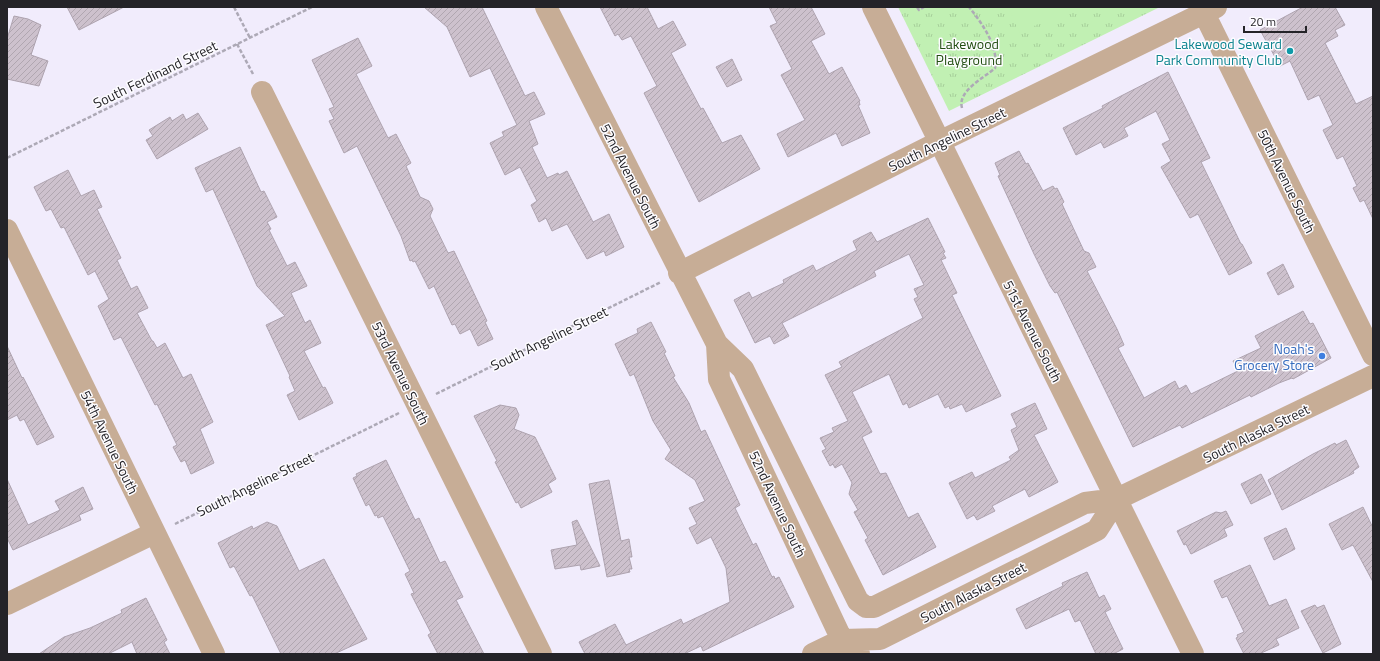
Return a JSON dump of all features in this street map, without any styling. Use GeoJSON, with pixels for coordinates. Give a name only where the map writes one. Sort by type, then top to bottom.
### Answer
{"type":"FeatureCollection","features":[{"type":"Feature","properties":{"kind":"street","name":"52nd Avenue South"},"geometry":{"type":"LineString","coordinates":[[546,7],[670,278],[717,344],[744,370],[858,601]]}},
{"type":"Feature","properties":{"kind":"street","name":"51st Avenue South"},"geometry":{"type":"LineString","coordinates":[[873,7],[1193,654]]}},
{"type":"Feature","properties":{"kind":"street","name":"South Angeline Street"},"geometry":{"type":"LineString","coordinates":[[670,278],[1207,9]]}},
{"type":"Feature","properties":{"kind":"street","name":"50th Avenue South"},"geometry":{"type":"LineString","coordinates":[[1207,9],[1373,355]]}},
{"type":"Feature","properties":{"kind":"street","name":"53rd Avenue South"},"geometry":{"type":"LineString","coordinates":[[258,84],[541,654]]}},
{"type":"Feature","properties":{"kind":"street","name":"54th Avenue South"},"geometry":{"type":"LineString","coordinates":[[7,230],[214,654]]}},
{"type":"Feature","properties":{"kind":"street","name":"52nd Avenue South"},"geometry":{"type":"LineString","coordinates":[[717,344],[719,379],[842,640],[859,654]]}},
{"type":"Feature","properties":{"kind":"street","name":"South Alaska Street"},"geometry":{"type":"LineString","coordinates":[[858,601],[866,607],[874,607],[1085,503],[1117,499],[1373,376]]}},
{"type":"Feature","properties":{"kind":"street","name":"South Alaska Street"},"geometry":{"type":"LineString","coordinates":[[813,654],[842,640],[880,639],[1097,530],[1117,499]]}},
{"type":"Feature","properties":{"kind":"street"},"geometry":{"type":"LineString","coordinates":[[7,604],[154,533]]}},
{"type":"Feature","properties":{"kind":"path"},"geometry":{"type":"LineString","coordinates":[[234,7],[250,38]]}},
{"type":"Feature","properties":{"kind":"path","name":"South Ferdinand Street"},"geometry":{"type":"LineString","coordinates":[[7,158],[312,7]]}},
{"type":"Feature","properties":{"kind":"path"},"geometry":{"type":"LineString","coordinates":[[918,7],[919,10],[924,7]]}},
{"type":"Feature","properties":{"kind":"path"},"geometry":{"type":"LineString","coordinates":[[962,110],[960,103],[965,92],[995,68],[997,58],[980,20],[969,7]]}},
{"type":"Feature","properties":{"kind":"path"},"geometry":{"type":"LineString","coordinates":[[237,44],[258,84]]}},
{"type":"Feature","properties":{"kind":"path","name":"South Angeline Street"},"geometry":{"type":"LineString","coordinates":[[436,394],[670,278]]}},
{"type":"Feature","properties":{"kind":"path","name":"South Angeline Street"},"geometry":{"type":"LineString","coordinates":[[175,524],[400,412]]}},
{"type":"Feature","properties":{"kind":"green space","name":"Lakewood Playground"},"geometry":{"type":"Polygon","coordinates":[[[898,7],[1160,7],[949,111],[898,7]]]}},
{"type":"Feature","properties":{"kind":"green space"},"geometry":{"type":"Polygon","coordinates":[[[1008,7],[1072,7],[1020,33],[1008,7]]]}},
{"type":"Feature","properties":{"kind":"building"},"geometry":{"type":"Polygon","coordinates":[[[67,7],[124,7],[79,30],[67,7]]]}},
{"type":"Feature","properties":{"kind":"building"},"geometry":{"type":"Polygon","coordinates":[[[424,7],[482,7],[525,96],[534,92],[545,114],[529,121],[538,144],[532,147],[547,178],[567,171],[593,222],[609,214],[624,247],[606,256],[604,251],[587,259],[567,224],[552,231],[546,218],[539,222],[531,205],[537,201],[520,167],[505,175],[490,143],[504,136],[502,132],[517,125],[490,68],[470,77],[447,27],[424,7]]]}},
{"type":"Feature","properties":{"kind":"building"},"geometry":{"type":"Polygon","coordinates":[[[600,7],[647,7],[658,29],[673,21],[686,45],[671,53],[701,109],[703,108],[722,143],[741,135],[760,169],[699,202],[644,93],[657,86],[631,36],[622,40],[618,34],[615,36],[600,7]]]}},
{"type":"Feature","properties":{"kind":"building"},"geometry":{"type":"Polygon","coordinates":[[[769,7],[811,7],[825,34],[811,41],[829,74],[842,67],[860,101],[860,105],[858,105],[870,133],[842,146],[836,133],[788,157],[777,134],[805,120],[781,75],[792,69],[770,26],[777,23],[769,7]]]}},
{"type":"Feature","properties":{"kind":"building"},"geometry":{"type":"Polygon","coordinates":[[[1303,7],[1335,7],[1345,25],[1335,30],[1338,36],[1325,43],[1356,104],[1373,96],[1373,219],[1364,200],[1360,202],[1353,188],[1357,186],[1343,156],[1337,159],[1323,130],[1333,125],[1319,95],[1308,100],[1290,61],[1280,66],[1260,30],[1303,7]]]}},
{"type":"Feature","properties":{"kind":"building"},"geometry":{"type":"Polygon","coordinates":[[[14,16],[28,19],[41,25],[31,55],[48,61],[39,86],[7,79],[7,39],[14,16]]]}},
{"type":"Feature","properties":{"kind":"building"},"geometry":{"type":"Polygon","coordinates":[[[358,38],[372,66],[356,74],[388,138],[396,134],[411,163],[406,166],[420,197],[429,201],[433,209],[430,216],[448,253],[454,251],[487,321],[485,322],[493,339],[478,346],[470,329],[460,334],[455,324],[452,325],[434,286],[429,289],[415,261],[410,261],[401,236],[357,146],[344,153],[329,121],[334,119],[329,109],[334,107],[312,60],[358,38]]]}},
{"type":"Feature","properties":{"kind":"building"},"geometry":{"type":"Polygon","coordinates":[[[732,59],[742,80],[727,87],[716,67],[732,59]]]}},
{"type":"Feature","properties":{"kind":"building"},"geometry":{"type":"Polygon","coordinates":[[[1168,72],[1210,158],[1201,162],[1241,244],[1252,263],[1229,275],[1198,214],[1190,218],[1161,167],[1171,161],[1162,144],[1170,140],[1156,111],[1124,128],[1128,136],[1104,148],[1101,142],[1076,155],[1063,128],[1168,72]]]}},
{"type":"Feature","properties":{"kind":"building"},"geometry":{"type":"Polygon","coordinates":[[[198,113],[208,129],[157,159],[146,140],[153,136],[149,130],[170,117],[172,121],[183,114],[186,120],[198,113]]]}},
{"type":"Feature","properties":{"kind":"building"},"geometry":{"type":"Polygon","coordinates":[[[240,147],[261,192],[264,191],[277,217],[267,222],[271,229],[269,230],[287,266],[295,262],[307,286],[291,293],[305,323],[310,320],[321,343],[304,351],[323,388],[325,387],[333,403],[299,420],[287,395],[295,391],[289,377],[290,376],[266,325],[285,316],[257,286],[213,189],[206,192],[195,168],[240,147]]]}},
{"type":"Feature","properties":{"kind":"building"},"geometry":{"type":"Polygon","coordinates":[[[1019,151],[1026,164],[1028,163],[1043,191],[1053,186],[1055,189],[1057,188],[1064,202],[1062,204],[1084,251],[1089,253],[1096,267],[1087,271],[1117,329],[1124,345],[1118,348],[1144,398],[1175,381],[1179,389],[1186,385],[1191,394],[1238,371],[1233,361],[1261,348],[1255,336],[1303,311],[1310,324],[1313,323],[1331,358],[1293,379],[1292,378],[1279,383],[1251,397],[1250,395],[1182,428],[1180,425],[1133,447],[1057,292],[1055,293],[1050,286],[1034,254],[998,176],[1000,175],[995,163],[1019,151]]]}},
{"type":"Feature","properties":{"kind":"building"},"geometry":{"type":"Polygon","coordinates":[[[68,170],[81,196],[94,190],[102,207],[97,209],[121,258],[117,260],[131,289],[137,286],[148,308],[137,313],[157,348],[165,343],[183,378],[191,374],[213,422],[200,429],[214,463],[191,474],[185,460],[181,462],[173,447],[177,445],[121,337],[114,340],[98,306],[109,299],[95,271],[88,275],[64,227],[61,228],[51,209],[46,211],[34,187],[68,170]]]}},
{"type":"Feature","properties":{"kind":"building"},"geometry":{"type":"Polygon","coordinates":[[[928,218],[945,252],[943,253],[946,258],[941,260],[957,293],[952,295],[1001,396],[966,412],[962,404],[950,409],[949,406],[945,408],[938,394],[909,408],[907,403],[903,405],[889,374],[852,392],[872,432],[862,437],[880,474],[886,473],[908,518],[918,513],[936,547],[883,575],[865,540],[868,538],[854,512],[858,510],[849,494],[852,483],[842,464],[835,468],[833,464],[830,466],[822,451],[826,449],[820,438],[834,432],[832,428],[848,421],[825,375],[842,367],[839,362],[923,318],[914,299],[918,297],[914,289],[924,285],[909,254],[874,271],[876,276],[782,323],[789,336],[774,344],[770,336],[755,343],[734,300],[749,292],[752,298],[784,283],[783,280],[813,265],[816,271],[857,250],[853,241],[871,232],[877,242],[928,218]]]}},
{"type":"Feature","properties":{"kind":"building"},"geometry":{"type":"Polygon","coordinates":[[[1283,264],[1294,287],[1278,295],[1267,273],[1283,264]]]}},
{"type":"Feature","properties":{"kind":"building"},"geometry":{"type":"Polygon","coordinates":[[[651,322],[666,352],[664,353],[675,376],[673,377],[689,403],[701,432],[705,430],[740,505],[735,508],[753,545],[756,543],[772,577],[774,576],[775,579],[779,577],[794,607],[703,651],[701,646],[684,654],[585,654],[579,642],[615,624],[626,645],[681,619],[683,624],[730,602],[726,568],[711,537],[697,544],[689,528],[697,524],[689,508],[705,501],[695,480],[665,459],[671,450],[653,421],[634,374],[630,376],[615,344],[638,333],[637,329],[651,322]]]}},
{"type":"Feature","properties":{"kind":"building"},"geometry":{"type":"Polygon","coordinates":[[[7,346],[22,378],[23,377],[54,437],[37,445],[24,419],[20,421],[17,415],[7,420],[7,346]]]}},
{"type":"Feature","properties":{"kind":"building"},"geometry":{"type":"Polygon","coordinates":[[[1035,403],[1047,429],[1034,435],[1058,482],[1029,497],[1025,489],[992,506],[995,511],[977,520],[974,515],[967,519],[949,483],[972,472],[975,478],[1011,460],[1009,457],[1019,450],[1011,430],[1017,427],[1011,414],[1035,403]]]}},
{"type":"Feature","properties":{"kind":"building"},"geometry":{"type":"Polygon","coordinates":[[[500,405],[516,408],[519,415],[514,429],[535,437],[556,479],[548,484],[552,492],[521,508],[518,502],[516,503],[495,462],[497,461],[474,416],[500,405]]]}},
{"type":"Feature","properties":{"kind":"building"},"geometry":{"type":"Polygon","coordinates":[[[1346,440],[1359,467],[1353,471],[1354,473],[1282,510],[1268,480],[1313,454],[1335,443],[1336,445],[1346,440]]]}},
{"type":"Feature","properties":{"kind":"building"},"geometry":{"type":"Polygon","coordinates":[[[386,460],[415,520],[419,518],[440,563],[445,561],[463,597],[456,600],[484,654],[438,654],[428,635],[431,633],[411,594],[414,593],[405,574],[410,571],[383,516],[378,518],[377,515],[375,516],[369,504],[366,506],[353,478],[357,476],[356,474],[386,460]]]}},
{"type":"Feature","properties":{"kind":"building"},"geometry":{"type":"Polygon","coordinates":[[[1261,474],[1271,494],[1251,504],[1241,484],[1261,474]]]}},
{"type":"Feature","properties":{"kind":"building"},"geometry":{"type":"Polygon","coordinates":[[[7,479],[28,525],[60,510],[55,501],[83,487],[93,509],[79,515],[81,520],[13,550],[7,538],[7,479]]]}},
{"type":"Feature","properties":{"kind":"building"},"geometry":{"type":"Polygon","coordinates":[[[609,480],[621,541],[629,539],[632,557],[629,557],[632,569],[629,569],[630,572],[607,577],[589,484],[609,480]]]}},
{"type":"Feature","properties":{"kind":"building"},"geometry":{"type":"Polygon","coordinates":[[[1363,507],[1373,528],[1373,582],[1353,545],[1342,550],[1329,524],[1363,507]]]}},
{"type":"Feature","properties":{"kind":"building"},"geometry":{"type":"Polygon","coordinates":[[[1226,511],[1233,525],[1224,529],[1227,536],[1191,554],[1186,544],[1184,545],[1177,531],[1216,512],[1221,513],[1226,511]]]}},
{"type":"Feature","properties":{"kind":"building"},"geometry":{"type":"Polygon","coordinates":[[[577,520],[600,566],[581,570],[580,565],[555,569],[551,550],[577,545],[572,522],[577,520]]]}},
{"type":"Feature","properties":{"kind":"building"},"geometry":{"type":"Polygon","coordinates":[[[267,522],[277,526],[299,571],[324,559],[367,639],[334,654],[281,654],[252,595],[250,596],[234,566],[230,568],[218,543],[252,526],[253,529],[267,522]]]}},
{"type":"Feature","properties":{"kind":"building"},"geometry":{"type":"Polygon","coordinates":[[[1286,528],[1295,549],[1274,560],[1264,538],[1286,528]]]}},
{"type":"Feature","properties":{"kind":"building"},"geometry":{"type":"Polygon","coordinates":[[[1250,565],[1269,606],[1286,599],[1299,628],[1276,639],[1279,645],[1259,654],[1244,654],[1236,638],[1238,637],[1237,635],[1244,632],[1227,596],[1222,598],[1214,581],[1250,565]]]}},
{"type":"Feature","properties":{"kind":"building"},"geometry":{"type":"Polygon","coordinates":[[[1087,572],[1099,598],[1104,595],[1111,609],[1105,612],[1123,649],[1113,654],[1096,654],[1080,620],[1075,622],[1069,609],[1026,629],[1016,609],[1063,586],[1062,583],[1087,572]]]}},
{"type":"Feature","properties":{"kind":"building"},"geometry":{"type":"Polygon","coordinates":[[[146,598],[167,640],[164,642],[170,654],[137,654],[132,642],[108,654],[39,654],[64,637],[90,628],[122,613],[121,610],[146,598]]]}},
{"type":"Feature","properties":{"kind":"building"},"geometry":{"type":"Polygon","coordinates":[[[1315,605],[1317,608],[1324,605],[1341,644],[1323,653],[1301,611],[1315,605]]]}},
{"type":"Feature","properties":{"kind":"place","name":"Lakewood Seward Park Community Club"},"geometry":{"type":"Point","coordinates":[1290,51]}},
{"type":"Feature","properties":{"kind":"place","name":"Noah's Grocery Store"},"geometry":{"type":"Point","coordinates":[1322,356]}}]}
